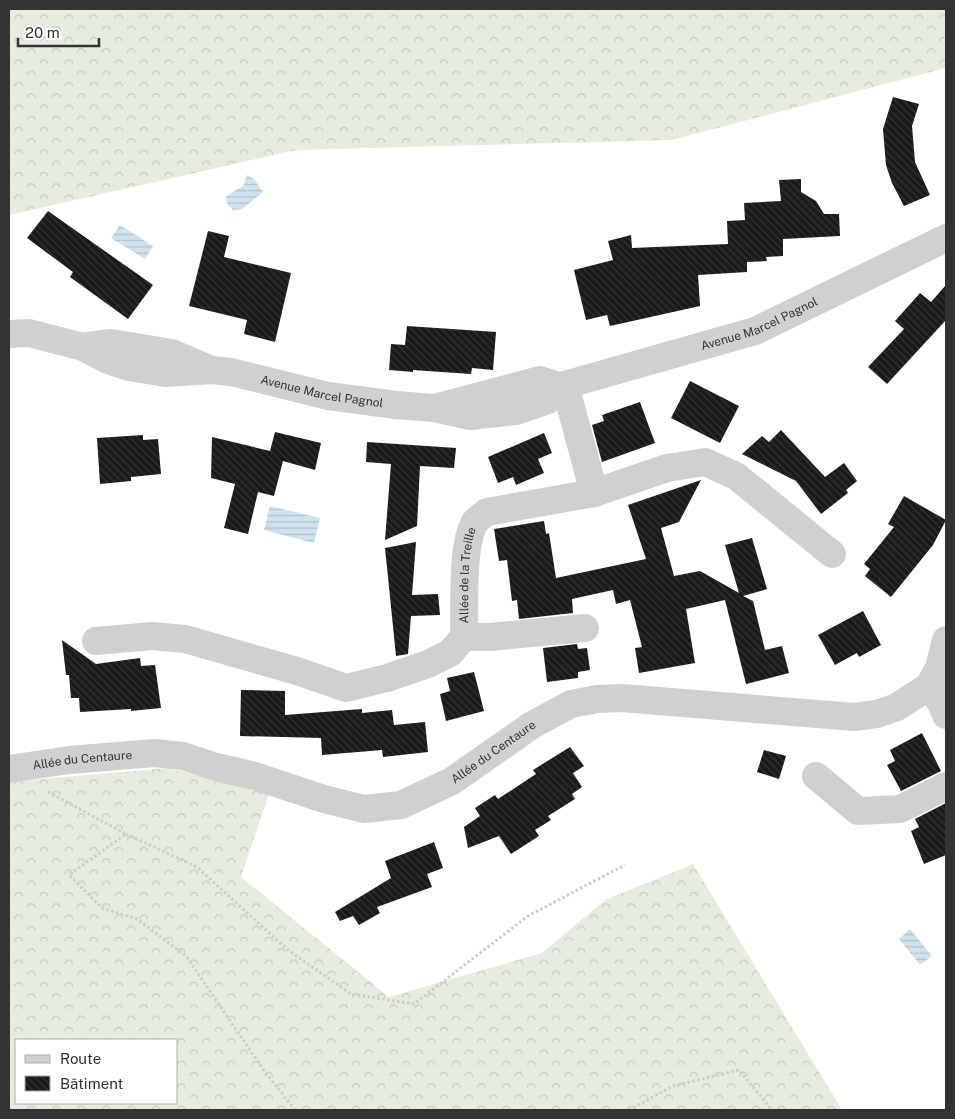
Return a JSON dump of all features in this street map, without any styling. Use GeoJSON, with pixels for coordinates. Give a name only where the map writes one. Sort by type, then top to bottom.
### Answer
{"type":"FeatureCollection","features":[{"type":"Feature","properties":{"kind":"street","name":"Avenue Marcel Pagnol"},"geometry":{"type":"LineString","coordinates":[[9,334],[29,333],[83,347],[108,360],[129,367],[165,373],[212,370],[239,374],[346,399],[396,406],[434,408],[470,416],[516,411],[548,400],[563,386],[755,331],[946,238]]}},
{"type":"Feature","properties":{"kind":"street"},"geometry":{"type":"LineString","coordinates":[[563,386],[594,493]]}},
{"type":"Feature","properties":{"kind":"street","name":"Allée de la Treille"},"geometry":{"type":"LineString","coordinates":[[96,642],[152,636],[185,639],[297,671],[346,688],[387,678],[428,664],[450,653],[464,637],[465,573],[469,535],[476,520],[487,512],[594,493],[667,468],[705,462],[736,476],[832,554]]}},
{"type":"Feature","properties":{"kind":"street"},"geometry":{"type":"LineString","coordinates":[[464,637],[490,638],[585,628]]}},
{"type":"Feature","properties":{"kind":"street"},"geometry":{"type":"LineString","coordinates":[[946,640],[939,668],[929,686],[941,703],[946,715]]}},
{"type":"Feature","properties":{"kind":"street","name":"Allée du Centaure"},"geometry":{"type":"LineString","coordinates":[[9,768],[69,760],[155,753],[183,756],[216,767],[255,776],[324,799],[364,809],[401,806],[452,781],[532,725],[571,704],[597,699],[622,698],[854,717],[877,714],[897,707],[929,686]]}},
{"type":"Feature","properties":{"kind":"street"},"geometry":{"type":"LineString","coordinates":[[816,776],[858,810],[900,808],[946,786]]}},
{"type":"Feature","properties":{"kind":"path"},"geometry":{"type":"LineString","coordinates":[[42,789],[126,834],[197,868],[288,950],[351,994],[414,1004],[528,916],[625,865]]}},
{"type":"Feature","properties":{"kind":"path"},"geometry":{"type":"LineString","coordinates":[[126,834],[69,875],[102,908],[137,919],[186,956],[263,1069],[296,1110]]}},
{"type":"Feature","properties":{"kind":"path"},"geometry":{"type":"LineString","coordinates":[[629,1110],[673,1086],[739,1070],[772,1110]]}},
{"type":"Feature","properties":{"kind":"green space"},"geometry":{"type":"Polygon","coordinates":[[[9,9],[946,9],[946,68],[672,140],[296,150],[9,215],[9,9]]]}},
{"type":"Feature","properties":{"kind":"green space"},"geometry":{"type":"Polygon","coordinates":[[[169,768],[269,794],[241,877],[389,997],[542,953],[605,900],[693,864],[842,1110],[9,1110],[9,783],[169,768]]]}},
{"type":"Feature","properties":{"kind":"water"},"geometry":{"type":"Polygon","coordinates":[[[247,175],[254,179],[263,192],[242,209],[233,210],[226,201],[226,196],[243,186],[247,175]]]}},
{"type":"Feature","properties":{"kind":"water"},"geometry":{"type":"Polygon","coordinates":[[[120,225],[153,246],[145,259],[111,238],[120,225]]]}},
{"type":"Feature","properties":{"kind":"water"},"geometry":{"type":"Polygon","coordinates":[[[270,506],[320,518],[314,543],[264,530],[270,506]]]}},
{"type":"Feature","properties":{"kind":"water"},"geometry":{"type":"Polygon","coordinates":[[[910,929],[932,956],[920,965],[899,939],[910,929]]]}},
{"type":"Feature","properties":{"kind":"building"},"geometry":{"type":"Polygon","coordinates":[[[893,97],[919,104],[912,126],[915,162],[930,195],[904,206],[892,183],[886,165],[883,129],[893,97]]]}},
{"type":"Feature","properties":{"kind":"building"},"geometry":{"type":"Polygon","coordinates":[[[801,179],[801,192],[816,201],[824,214],[839,214],[840,236],[783,239],[783,256],[766,257],[767,261],[747,262],[747,272],[698,275],[700,306],[610,326],[607,315],[586,320],[574,270],[613,260],[608,241],[631,235],[632,248],[728,244],[727,221],[745,220],[744,203],[781,201],[779,180],[801,179]]]}},
{"type":"Feature","properties":{"kind":"building"},"geometry":{"type":"Polygon","coordinates":[[[48,211],[153,285],[128,319],[70,277],[73,272],[27,238],[48,211]]]}},
{"type":"Feature","properties":{"kind":"building"},"geometry":{"type":"Polygon","coordinates":[[[208,231],[229,236],[224,257],[291,273],[275,342],[244,334],[247,320],[189,306],[208,231]]]}},
{"type":"Feature","properties":{"kind":"building"},"geometry":{"type":"Polygon","coordinates":[[[946,285],[946,320],[887,384],[868,367],[904,329],[895,321],[920,293],[931,302],[946,285]]]}},
{"type":"Feature","properties":{"kind":"building"},"geometry":{"type":"Polygon","coordinates":[[[407,326],[496,332],[493,370],[472,368],[471,374],[389,370],[391,344],[405,345],[407,326]]]}},
{"type":"Feature","properties":{"kind":"building"},"geometry":{"type":"Polygon","coordinates":[[[690,381],[739,406],[720,443],[671,418],[690,381]]]}},
{"type":"Feature","properties":{"kind":"building"},"geometry":{"type":"Polygon","coordinates":[[[640,402],[655,443],[602,462],[592,425],[604,421],[602,415],[640,402]]]}},
{"type":"Feature","properties":{"kind":"building"},"geometry":{"type":"Polygon","coordinates":[[[781,430],[825,477],[844,463],[857,481],[846,490],[848,493],[821,514],[796,481],[742,454],[762,436],[769,442],[781,430]]]}},
{"type":"Feature","properties":{"kind":"building"},"geometry":{"type":"Polygon","coordinates":[[[275,432],[321,443],[315,470],[283,461],[274,496],[258,492],[248,534],[224,528],[235,484],[211,478],[212,437],[270,451],[275,432]]]}},
{"type":"Feature","properties":{"kind":"building"},"geometry":{"type":"Polygon","coordinates":[[[544,433],[552,453],[538,459],[544,473],[516,485],[513,477],[498,483],[488,457],[544,433]]]}},
{"type":"Feature","properties":{"kind":"building"},"geometry":{"type":"Polygon","coordinates":[[[143,435],[143,440],[158,439],[161,474],[131,477],[131,481],[100,484],[97,438],[143,435]]]}},
{"type":"Feature","properties":{"kind":"building"},"geometry":{"type":"Polygon","coordinates":[[[367,442],[456,448],[454,468],[420,466],[417,526],[385,540],[391,464],[366,462],[367,442]]]}},
{"type":"Feature","properties":{"kind":"building"},"geometry":{"type":"Polygon","coordinates":[[[701,480],[679,522],[661,528],[674,576],[700,571],[739,593],[725,545],[752,538],[767,589],[743,596],[753,601],[765,650],[782,646],[789,673],[746,684],[725,600],[686,609],[695,663],[639,673],[635,648],[642,647],[630,600],[616,604],[613,590],[572,599],[573,613],[519,619],[517,600],[512,601],[507,560],[499,561],[494,529],[544,521],[546,534],[549,533],[556,578],[646,559],[628,505],[701,480]]]}},
{"type":"Feature","properties":{"kind":"building"},"geometry":{"type":"Polygon","coordinates":[[[904,496],[946,520],[933,545],[891,597],[865,576],[870,569],[864,564],[894,527],[888,524],[904,496]]]}},
{"type":"Feature","properties":{"kind":"building"},"geometry":{"type":"Polygon","coordinates":[[[416,542],[412,595],[438,594],[440,615],[411,616],[408,654],[396,656],[385,548],[416,542]]]}},
{"type":"Feature","properties":{"kind":"building"},"geometry":{"type":"Polygon","coordinates":[[[863,611],[881,645],[859,657],[857,653],[835,665],[818,635],[863,611]]]}},
{"type":"Feature","properties":{"kind":"building"},"geometry":{"type":"Polygon","coordinates":[[[62,640],[96,664],[140,658],[141,666],[155,665],[161,708],[131,711],[131,709],[80,712],[79,698],[71,698],[69,675],[66,675],[62,640]]]}},
{"type":"Feature","properties":{"kind":"building"},"geometry":{"type":"Polygon","coordinates":[[[577,644],[578,649],[587,648],[590,670],[578,672],[578,678],[547,682],[543,648],[577,644]]]}},
{"type":"Feature","properties":{"kind":"building"},"geometry":{"type":"Polygon","coordinates":[[[474,672],[484,711],[446,721],[440,694],[450,691],[447,678],[474,672]]]}},
{"type":"Feature","properties":{"kind":"building"},"geometry":{"type":"Polygon","coordinates":[[[241,690],[285,691],[285,715],[362,709],[362,713],[392,710],[394,725],[425,722],[428,752],[383,757],[382,750],[322,755],[321,738],[240,736],[241,690]]]}},
{"type":"Feature","properties":{"kind":"building"},"geometry":{"type":"Polygon","coordinates":[[[922,733],[941,771],[901,791],[887,765],[895,761],[890,750],[922,733]]]}},
{"type":"Feature","properties":{"kind":"building"},"geometry":{"type":"Polygon","coordinates":[[[570,747],[584,766],[573,773],[582,787],[572,794],[575,799],[548,816],[551,820],[535,830],[539,836],[511,854],[499,836],[468,848],[464,827],[480,816],[475,808],[495,795],[498,799],[536,774],[533,770],[570,747]]]}},
{"type":"Feature","properties":{"kind":"building"},"geometry":{"type":"Polygon","coordinates":[[[764,750],[786,756],[779,779],[757,772],[764,750]]]}},
{"type":"Feature","properties":{"kind":"building"},"geometry":{"type":"Polygon","coordinates":[[[946,803],[946,855],[924,864],[911,831],[919,827],[915,819],[946,803]]]}},
{"type":"Feature","properties":{"kind":"building"},"geometry":{"type":"Polygon","coordinates":[[[434,842],[443,868],[427,874],[432,887],[377,907],[380,913],[359,925],[353,916],[340,921],[335,912],[391,878],[385,861],[434,842]]]}}]}
